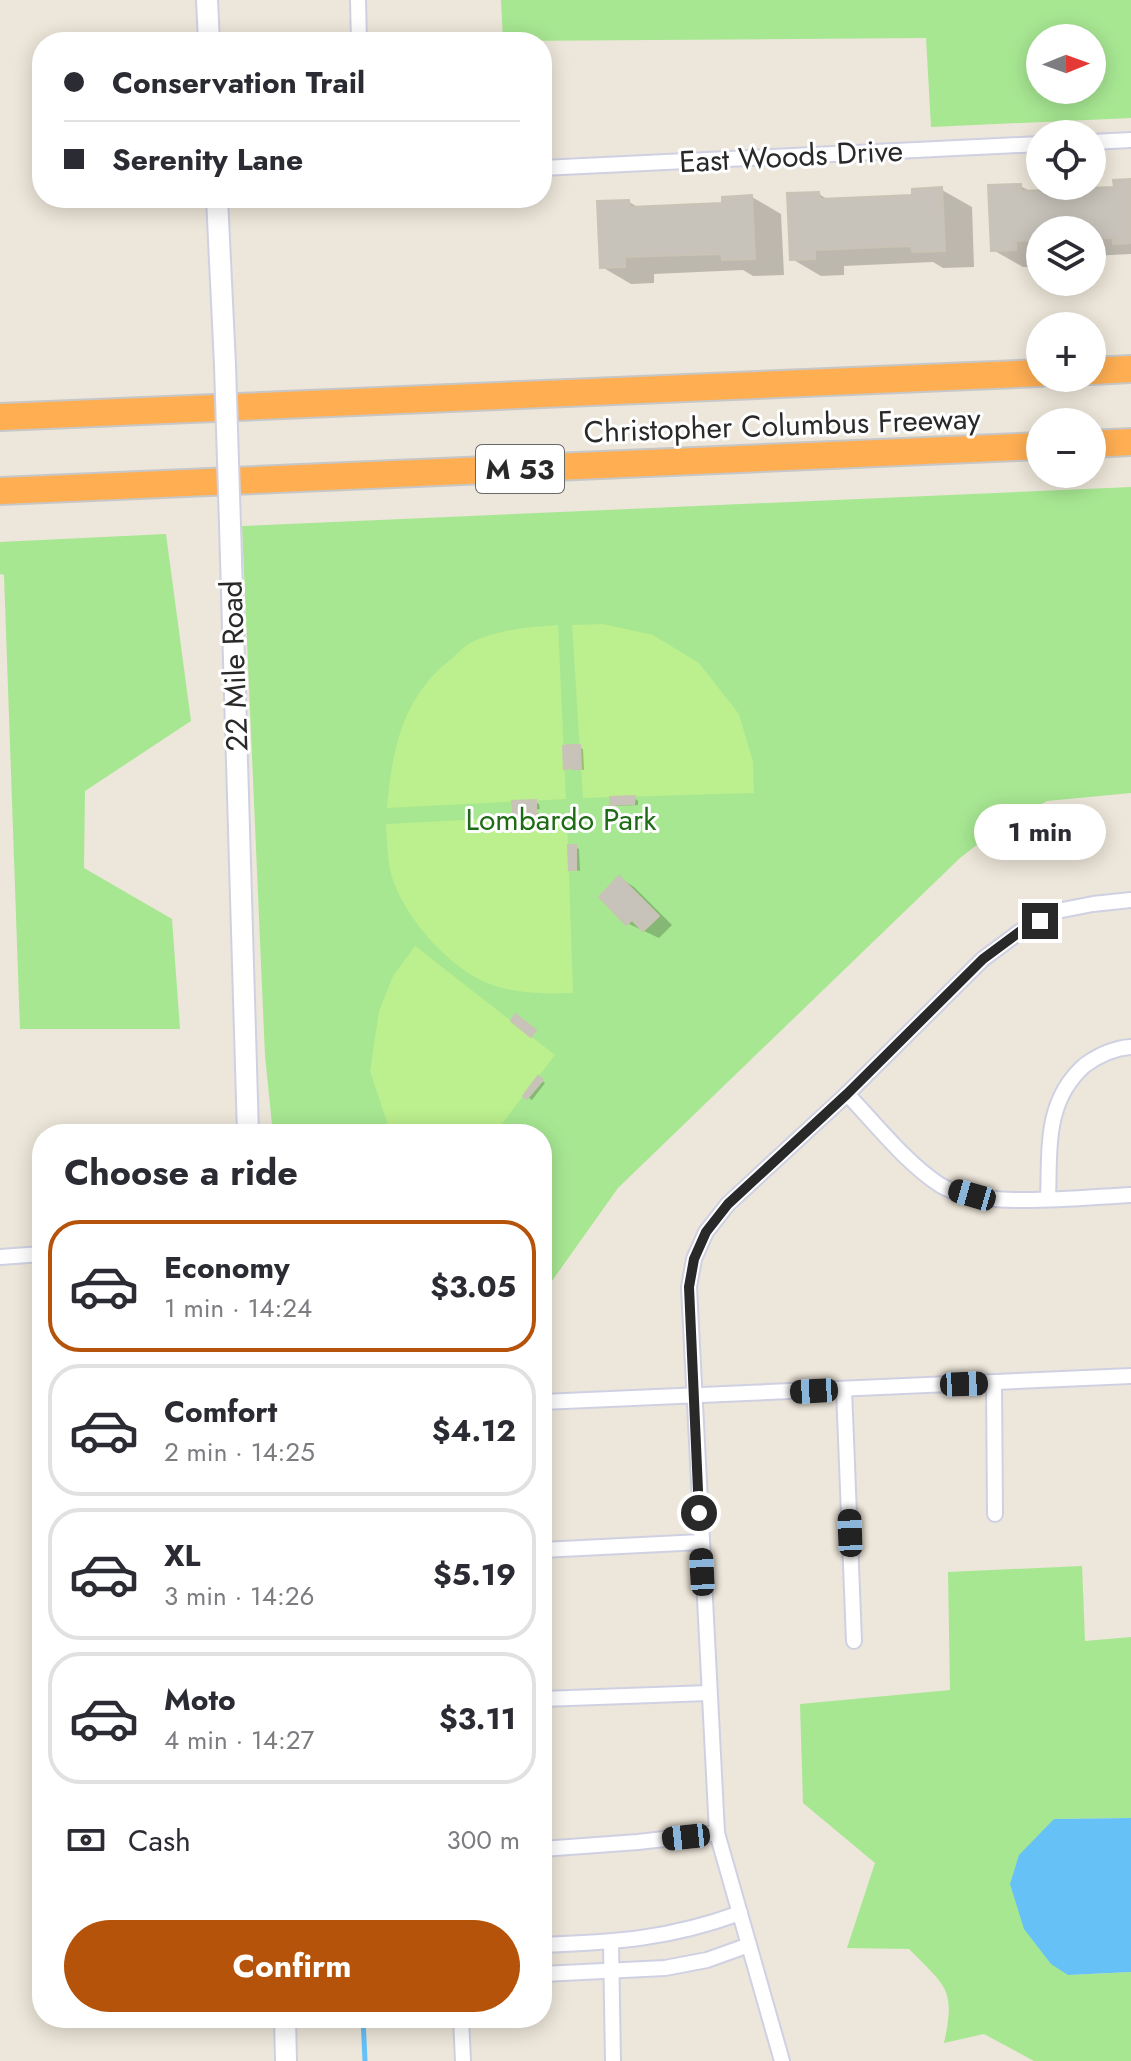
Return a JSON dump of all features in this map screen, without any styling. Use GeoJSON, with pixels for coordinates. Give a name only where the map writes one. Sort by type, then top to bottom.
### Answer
{"type":"FeatureCollection","features":[{"type":"Feature","properties":{"kind":"highway"},"geometry":{"type":"LineString","coordinates":[[1106,370],[1131,369]]}},
{"type":"Feature","properties":{"kind":"highway","name":"Christopher Columbus Freeway"},"geometry":{"type":"LineString","coordinates":[[0,417],[1026,374]]}},
{"type":"Feature","properties":{"kind":"highway"},"geometry":{"type":"LineString","coordinates":[[1106,443],[1131,442]]}},
{"type":"Feature","properties":{"kind":"highway","name":"Christopher Columbus Freeway"},"geometry":{"type":"LineString","coordinates":[[0,491],[1026,447]]}},
{"type":"Feature","properties":{"kind":"street"},"geometry":{"type":"LineString","coordinates":[[207,0],[209,32]]}},
{"type":"Feature","properties":{"kind":"street"},"geometry":{"type":"LineString","coordinates":[[358,0],[359,32]]}},
{"type":"Feature","properties":{"kind":"street"},"geometry":{"type":"LineString","coordinates":[[1106,141],[1131,140]]}},
{"type":"Feature","properties":{"kind":"street","name":"East Woods Drive"},"geometry":{"type":"LineString","coordinates":[[552,168],[1026,145]]}},
{"type":"Feature","properties":{"kind":"street","name":"22 Mile Road"},"geometry":{"type":"LineString","coordinates":[[217,208],[248,1124]]}},
{"type":"Feature","properties":{"kind":"street"},"geometry":{"type":"LineString","coordinates":[[782,2061],[717,1833],[693,1397],[689,1287],[694,1259],[706,1232],[728,1204],[847,1094],[983,959],[1022,930],[1057,911],[1131,900]]}},
{"type":"Feature","properties":{"kind":"street"},"geometry":{"type":"LineString","coordinates":[[1048,1199],[1051,1129],[1059,1097],[1076,1073],[1095,1057],[1131,1047]]}},
{"type":"Feature","properties":{"kind":"street"},"geometry":{"type":"LineString","coordinates":[[847,1094],[918,1167],[943,1187],[1004,1200],[1131,1195]]}},
{"type":"Feature","properties":{"kind":"street"},"geometry":{"type":"LineString","coordinates":[[0,1257],[32,1255]]}},
{"type":"Feature","properties":{"kind":"street"},"geometry":{"type":"LineString","coordinates":[[552,1402],[1131,1376]]}},
{"type":"Feature","properties":{"kind":"street"},"geometry":{"type":"LineString","coordinates":[[994,1383],[995,1514]]}},
{"type":"Feature","properties":{"kind":"street"},"geometry":{"type":"LineString","coordinates":[[844,1389],[854,1641]]}},
{"type":"Feature","properties":{"kind":"street"},"geometry":{"type":"LineString","coordinates":[[552,1549],[701,1542]]}},
{"type":"Feature","properties":{"kind":"street"},"geometry":{"type":"LineString","coordinates":[[552,1699],[709,1693]]}},
{"type":"Feature","properties":{"kind":"street"},"geometry":{"type":"LineString","coordinates":[[552,1848],[717,1833]]}},
{"type":"Feature","properties":{"kind":"street"},"geometry":{"type":"LineString","coordinates":[[552,1945],[652,1938],[698,1929],[740,1913]]}},
{"type":"Feature","properties":{"kind":"street"},"geometry":{"type":"LineString","coordinates":[[611,1943],[613,2061]]}},
{"type":"Feature","properties":{"kind":"street"},"geometry":{"type":"LineString","coordinates":[[552,1974],[665,1968],[749,1945]]}},
{"type":"Feature","properties":{"kind":"street"},"geometry":{"type":"LineString","coordinates":[[285,2028],[286,2061]]}},
{"type":"Feature","properties":{"kind":"street"},"geometry":{"type":"LineString","coordinates":[[461,2028],[463,2061]]}},
{"type":"Feature","properties":{"kind":"green space"},"geometry":{"type":"Polygon","coordinates":[[[501,0],[1131,0],[1131,118],[1026,120],[1026,123],[931,127],[926,38],[552,41],[552,32],[503,32],[501,0]]]}},
{"type":"Feature","properties":{"kind":"green space","name":"Lombardo Park"},"geometry":{"type":"Polygon","coordinates":[[[1131,487],[1131,793],[1047,801],[1000,827],[960,858],[618,1188],[552,1281],[552,1124],[272,1124],[265,1056],[242,526],[1131,487]]]}},
{"type":"Feature","properties":{"kind":"green space"},"geometry":{"type":"Polygon","coordinates":[[[166,534],[191,721],[85,791],[84,868],[172,919],[180,1029],[20,1029],[4,575],[0,574],[0,542],[166,534]]]}},
{"type":"Feature","properties":{"kind":"green space"},"geometry":{"type":"Polygon","coordinates":[[[603,624],[653,635],[699,663],[739,714],[753,762],[754,793],[583,798],[572,625],[603,624]]]}},
{"type":"Feature","properties":{"kind":"green space"},"geometry":{"type":"Polygon","coordinates":[[[558,625],[566,799],[387,808],[392,766],[402,726],[410,708],[434,675],[474,641],[516,629],[558,625]]]}},
{"type":"Feature","properties":{"kind":"green space"},"geometry":{"type":"Polygon","coordinates":[[[567,815],[573,993],[519,991],[487,983],[472,975],[428,938],[405,906],[391,874],[386,824],[567,815]]]}},
{"type":"Feature","properties":{"kind":"green space"},"geometry":{"type":"Polygon","coordinates":[[[415,946],[555,1055],[502,1124],[388,1124],[370,1071],[379,1011],[393,976],[415,946]]]}},
{"type":"Feature","properties":{"kind":"green space"},"geometry":{"type":"Polygon","coordinates":[[[1082,1566],[1085,1641],[1131,1637],[1131,1818],[1054,1819],[1068,1975],[1131,1972],[1131,2061],[1034,2061],[984,2034],[944,2043],[949,2010],[945,1990],[909,1949],[847,1948],[875,1863],[803,1803],[800,1704],[950,1690],[948,1572],[1082,1566]]]}},
{"type":"Feature","properties":{"kind":"water"},"geometry":{"type":"Polygon","coordinates":[[[1131,1818],[1131,1972],[1068,1975],[1051,1964],[1024,1929],[1010,1884],[1019,1855],[1054,1819],[1131,1818]]]}},
{"type":"Feature","properties":{"kind":"building"},"geometry":{"type":"Polygon","coordinates":[[[1131,179],[1131,243],[1113,244],[1113,238],[1106,238],[1106,216],[1026,216],[1026,241],[1016,241],[1016,250],[991,251],[988,185],[1021,184],[1021,191],[1026,191],[1026,200],[1106,200],[1106,187],[1114,187],[1113,180],[1131,179]]]}},
{"type":"Feature","properties":{"kind":"building"},"geometry":{"type":"Polygon","coordinates":[[[942,187],[945,251],[912,252],[911,246],[815,250],[815,259],[790,260],[787,193],[819,192],[820,199],[912,195],[912,189],[942,187]]]}},
{"type":"Feature","properties":{"kind":"building"},"geometry":{"type":"Polygon","coordinates":[[[752,195],[755,259],[722,260],[721,254],[625,257],[625,267],[600,268],[597,201],[629,200],[630,207],[722,203],[722,197],[752,195]]]}},
{"type":"Feature","properties":{"kind":"building"},"geometry":{"type":"Polygon","coordinates":[[[571,745],[571,768],[564,769],[563,746],[571,745]]]}},
{"type":"Feature","properties":{"kind":"building"},"geometry":{"type":"Polygon","coordinates":[[[573,745],[580,745],[581,769],[573,769],[573,745]]]}},
{"type":"Feature","properties":{"kind":"building"},"geometry":{"type":"Polygon","coordinates":[[[635,796],[634,804],[610,805],[610,797],[635,796]]]}},
{"type":"Feature","properties":{"kind":"building"},"geometry":{"type":"Polygon","coordinates":[[[536,800],[536,808],[513,809],[512,801],[536,800]]]}},
{"type":"Feature","properties":{"kind":"building"},"geometry":{"type":"Polygon","coordinates":[[[513,810],[536,810],[536,817],[513,818],[513,810]]]}},
{"type":"Feature","properties":{"kind":"building"},"geometry":{"type":"Polygon","coordinates":[[[568,845],[576,845],[576,870],[569,870],[568,845]]]}},
{"type":"Feature","properties":{"kind":"building"},"geometry":{"type":"Polygon","coordinates":[[[619,876],[659,916],[643,931],[632,920],[626,925],[599,897],[619,876]]]}},
{"type":"Feature","properties":{"kind":"building"},"geometry":{"type":"Polygon","coordinates":[[[515,1014],[536,1030],[531,1037],[511,1021],[515,1014]]]}},
{"type":"Feature","properties":{"kind":"building"},"geometry":{"type":"Polygon","coordinates":[[[538,1076],[543,1080],[527,1099],[523,1096],[538,1076]]]}},
{"type":"Feature","properties":{"kind":"waterway"},"geometry":{"type":"LineString","coordinates":[[363,2028],[365,2061]]}},
{"type":"Feature","properties":{"kind":"route"},"geometry":{"type":"LineString","coordinates":[[699,1513],[689,1287],[694,1259],[706,1232],[728,1204],[847,1094],[983,959],[1022,930],[1040,921]]}}]}
